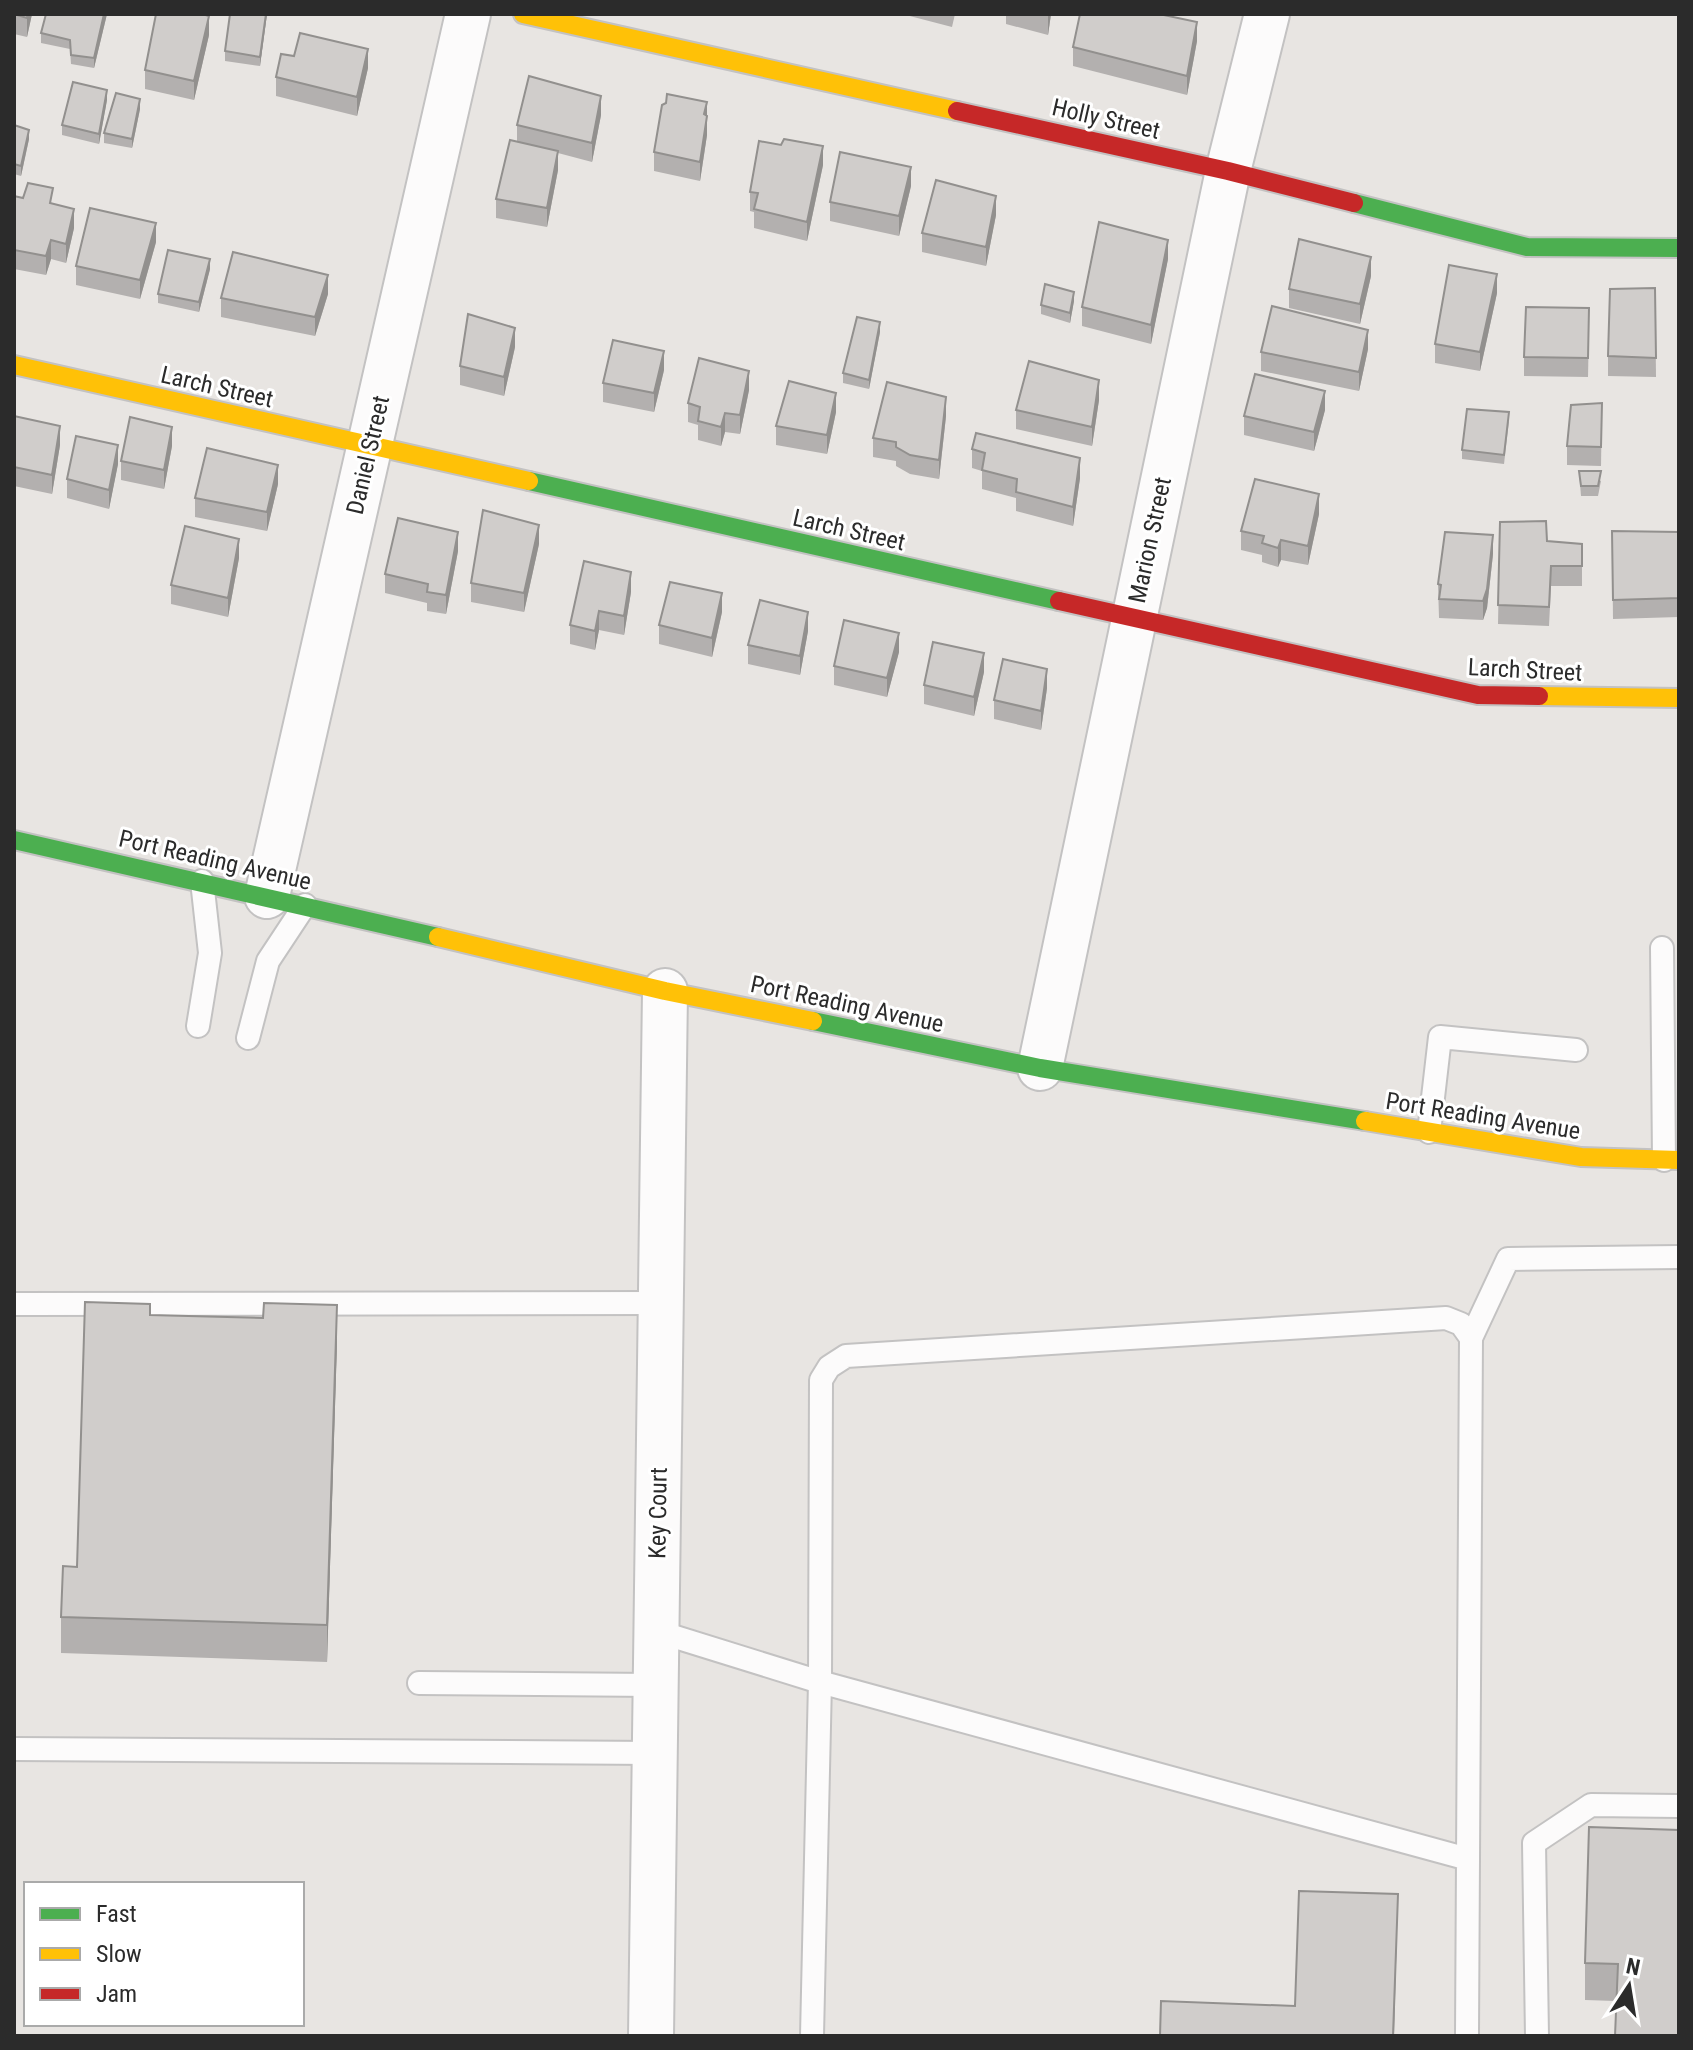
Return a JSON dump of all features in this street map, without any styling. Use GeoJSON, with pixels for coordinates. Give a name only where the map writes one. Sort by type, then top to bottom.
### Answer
{"type":"FeatureCollection","features":[{"type":"Feature","properties":{"kind":"street","name":"Daniel Street"},"geometry":{"type":"LineString","coordinates":[[286,900],[370,446],[468,14]]}},
{"type":"Feature","properties":{"kind":"street","name":"Holly Street"},"geometry":{"type":"LineString","coordinates":[[523,14],[1228,171],[1527,247],[1679,248]]}},
{"type":"Feature","properties":{"kind":"street","name":"Marion Street"},"geometry":{"type":"LineString","coordinates":[[1040,1068],[1228,171],[1267,14]]}},
{"type":"Feature","properties":{"kind":"street","name":"Larch Street"},"geometry":{"type":"LineString","coordinates":[[14,365],[1478,695],[1679,698]]}},
{"type":"Feature","properties":{"kind":"street","name":"Port Reading Avenue"},"geometry":{"type":"LineString","coordinates":[[14,840],[286,900],[665,991],[1040,1068],[1581,1157],[1671,1160]]}},
{"type":"Feature","properties":{"kind":"street","name":"Key Court"},"geometry":{"type":"LineString","coordinates":[[651,2036],[665,991]]}},
{"type":"Feature","properties":{"kind":"lane"},"geometry":{"type":"LineString","coordinates":[[198,1026],[210,953],[202,881]]}},
{"type":"Feature","properties":{"kind":"lane"},"geometry":{"type":"LineString","coordinates":[[248,1038],[286,900]]}},
{"type":"Feature","properties":{"kind":"lane"},"geometry":{"type":"LineString","coordinates":[[1662,948],[1671,1042],[1671,1160]]}},
{"type":"Feature","properties":{"kind":"lane"},"geometry":{"type":"LineString","coordinates":[[1429,1132],[1440,1037],[1576,1050]]}},
{"type":"Feature","properties":{"kind":"lane"},"geometry":{"type":"LineString","coordinates":[[1467,2036],[1471,1338],[1508,1259],[1679,1257]]}},
{"type":"Feature","properties":{"kind":"lane"},"geometry":{"type":"LineString","coordinates":[[14,1304],[661,1303]]}},
{"type":"Feature","properties":{"kind":"lane"},"geometry":{"type":"LineString","coordinates":[[812,2036],[820,1682],[821,1380],[829,1367],[846,1356],[1446,1318],[1461,1324],[1471,1338]]}},
{"type":"Feature","properties":{"kind":"lane"},"geometry":{"type":"LineString","coordinates":[[656,1631],[820,1682],[1468,1859]]}},
{"type":"Feature","properties":{"kind":"lane"},"geometry":{"type":"LineString","coordinates":[[419,1683],[655,1685]]}},
{"type":"Feature","properties":{"kind":"lane"},"geometry":{"type":"LineString","coordinates":[[14,1749],[655,1753]]}},
{"type":"Feature","properties":{"kind":"lane"},"geometry":{"type":"LineString","coordinates":[[1537,2036],[1534,1843],[1591,1805],[1679,1806]]}},
{"type":"Feature","properties":{"kind":"building"},"geometry":{"type":"Polygon","coordinates":[[[46,14],[104,14],[94,58],[71,55],[70,40],[41,33],[46,14]]]}},
{"type":"Feature","properties":{"kind":"building"},"geometry":{"type":"Polygon","coordinates":[[[156,14],[209,16],[194,81],[145,70],[156,14]]]}},
{"type":"Feature","properties":{"kind":"building"},"geometry":{"type":"Polygon","coordinates":[[[230,14],[266,14],[260,57],[225,51],[230,14]]]}},
{"type":"Feature","properties":{"kind":"building"},"geometry":{"type":"Polygon","coordinates":[[[1080,14],[1159,14],[1197,22],[1187,76],[1073,47],[1080,14]]]}},
{"type":"Feature","properties":{"kind":"building"},"geometry":{"type":"Polygon","coordinates":[[[300,33],[368,49],[357,97],[276,77],[281,54],[294,56],[300,33]]]}},
{"type":"Feature","properties":{"kind":"building"},"geometry":{"type":"Polygon","coordinates":[[[529,76],[601,96],[592,143],[517,125],[529,76]]]}},
{"type":"Feature","properties":{"kind":"building"},"geometry":{"type":"Polygon","coordinates":[[[73,82],[107,90],[99,134],[62,125],[73,82]]]}},
{"type":"Feature","properties":{"kind":"building"},"geometry":{"type":"Polygon","coordinates":[[[116,93],[140,99],[132,139],[104,133],[116,93]]]}},
{"type":"Feature","properties":{"kind":"building"},"geometry":{"type":"Polygon","coordinates":[[[667,94],[707,102],[700,162],[654,152],[662,105],[666,103],[667,94]]]}},
{"type":"Feature","properties":{"kind":"building"},"geometry":{"type":"Polygon","coordinates":[[[14,125],[29,130],[21,166],[14,164],[14,125]]]}},
{"type":"Feature","properties":{"kind":"building"},"geometry":{"type":"Polygon","coordinates":[[[784,139],[823,146],[807,222],[754,209],[758,193],[750,192],[759,141],[781,145],[784,139]]]}},
{"type":"Feature","properties":{"kind":"building"},"geometry":{"type":"Polygon","coordinates":[[[510,140],[558,151],[547,208],[496,199],[510,140]]]}},
{"type":"Feature","properties":{"kind":"building"},"geometry":{"type":"Polygon","coordinates":[[[840,152],[911,167],[899,216],[830,202],[840,152]]]}},
{"type":"Feature","properties":{"kind":"building"},"geometry":{"type":"Polygon","coordinates":[[[936,180],[996,196],[986,247],[922,233],[936,180]]]}},
{"type":"Feature","properties":{"kind":"building"},"geometry":{"type":"Polygon","coordinates":[[[28,183],[53,188],[50,203],[74,209],[66,244],[51,240],[46,256],[14,250],[14,196],[23,198],[28,183]]]}},
{"type":"Feature","properties":{"kind":"building"},"geometry":{"type":"Polygon","coordinates":[[[90,208],[156,223],[140,280],[76,266],[90,208]]]}},
{"type":"Feature","properties":{"kind":"building"},"geometry":{"type":"Polygon","coordinates":[[[1099,222],[1168,240],[1151,325],[1082,307],[1099,222]]]}},
{"type":"Feature","properties":{"kind":"building"},"geometry":{"type":"Polygon","coordinates":[[[1299,239],[1371,257],[1360,304],[1289,289],[1299,239]]]}},
{"type":"Feature","properties":{"kind":"building"},"geometry":{"type":"Polygon","coordinates":[[[168,250],[210,259],[199,302],[158,294],[168,250]]]}},
{"type":"Feature","properties":{"kind":"building"},"geometry":{"type":"Polygon","coordinates":[[[233,252],[328,275],[315,317],[221,298],[233,252]]]}},
{"type":"Feature","properties":{"kind":"building"},"geometry":{"type":"Polygon","coordinates":[[[1449,265],[1497,274],[1480,352],[1435,344],[1449,265]]]}},
{"type":"Feature","properties":{"kind":"building"},"geometry":{"type":"Polygon","coordinates":[[[1045,284],[1074,292],[1070,313],[1041,305],[1045,284]]]}},
{"type":"Feature","properties":{"kind":"building"},"geometry":{"type":"Polygon","coordinates":[[[1655,288],[1656,358],[1608,356],[1610,289],[1655,288]]]}},
{"type":"Feature","properties":{"kind":"building"},"geometry":{"type":"Polygon","coordinates":[[[1272,306],[1368,330],[1359,372],[1261,352],[1272,306]]]}},
{"type":"Feature","properties":{"kind":"building"},"geometry":{"type":"Polygon","coordinates":[[[1526,307],[1589,308],[1588,358],[1524,357],[1526,307]]]}},
{"type":"Feature","properties":{"kind":"building"},"geometry":{"type":"Polygon","coordinates":[[[468,314],[515,328],[504,377],[460,366],[468,314]]]}},
{"type":"Feature","properties":{"kind":"building"},"geometry":{"type":"Polygon","coordinates":[[[857,317],[880,322],[869,380],[843,373],[857,317]]]}},
{"type":"Feature","properties":{"kind":"building"},"geometry":{"type":"Polygon","coordinates":[[[613,340],[664,351],[654,393],[603,383],[613,340]]]}},
{"type":"Feature","properties":{"kind":"building"},"geometry":{"type":"Polygon","coordinates":[[[699,358],[749,371],[740,415],[725,413],[721,427],[698,421],[700,407],[688,403],[699,358]]]}},
{"type":"Feature","properties":{"kind":"building"},"geometry":{"type":"Polygon","coordinates":[[[1029,361],[1099,380],[1092,427],[1016,410],[1029,361]]]}},
{"type":"Feature","properties":{"kind":"building"},"geometry":{"type":"Polygon","coordinates":[[[1255,374],[1325,391],[1314,432],[1244,416],[1255,374]]]}},
{"type":"Feature","properties":{"kind":"building"},"geometry":{"type":"Polygon","coordinates":[[[789,381],[836,393],[827,435],[776,426],[789,381]]]}},
{"type":"Feature","properties":{"kind":"building"},"geometry":{"type":"Polygon","coordinates":[[[887,382],[946,397],[939,460],[910,455],[896,447],[896,442],[873,438],[887,382]]]}},
{"type":"Feature","properties":{"kind":"building"},"geometry":{"type":"Polygon","coordinates":[[[1602,403],[1601,447],[1567,446],[1571,405],[1602,403]]]}},
{"type":"Feature","properties":{"kind":"building"},"geometry":{"type":"Polygon","coordinates":[[[1467,409],[1509,412],[1504,455],[1462,450],[1467,409]]]}},
{"type":"Feature","properties":{"kind":"building"},"geometry":{"type":"Polygon","coordinates":[[[14,416],[60,426],[52,475],[14,467],[14,416]]]}},
{"type":"Feature","properties":{"kind":"building"},"geometry":{"type":"Polygon","coordinates":[[[130,417],[172,427],[164,470],[121,461],[130,417]]]}},
{"type":"Feature","properties":{"kind":"building"},"geometry":{"type":"Polygon","coordinates":[[[976,433],[1080,458],[1073,507],[1016,492],[1017,479],[982,470],[985,453],[972,449],[976,433]]]}},
{"type":"Feature","properties":{"kind":"building"},"geometry":{"type":"Polygon","coordinates":[[[76,436],[118,445],[109,490],[67,479],[76,436]]]}},
{"type":"Feature","properties":{"kind":"building"},"geometry":{"type":"Polygon","coordinates":[[[207,448],[278,465],[267,512],[195,498],[207,448]]]}},
{"type":"Feature","properties":{"kind":"building"},"geometry":{"type":"Polygon","coordinates":[[[1579,471],[1601,471],[1598,486],[1581,486],[1579,471]]]}},
{"type":"Feature","properties":{"kind":"building"},"geometry":{"type":"Polygon","coordinates":[[[1255,479],[1319,494],[1308,546],[1281,540],[1278,548],[1262,543],[1264,536],[1241,531],[1255,479]]]}},
{"type":"Feature","properties":{"kind":"building"},"geometry":{"type":"Polygon","coordinates":[[[483,510],[539,525],[524,593],[471,583],[483,510]]]}},
{"type":"Feature","properties":{"kind":"building"},"geometry":{"type":"Polygon","coordinates":[[[398,518],[458,532],[446,595],[427,592],[428,584],[385,574],[398,518]]]}},
{"type":"Feature","properties":{"kind":"building"},"geometry":{"type":"Polygon","coordinates":[[[1546,521],[1547,541],[1582,544],[1582,566],[1551,566],[1549,607],[1498,605],[1500,522],[1546,521]]]}},
{"type":"Feature","properties":{"kind":"building"},"geometry":{"type":"Polygon","coordinates":[[[185,526],[239,539],[228,598],[171,585],[185,526]]]}},
{"type":"Feature","properties":{"kind":"building"},"geometry":{"type":"Polygon","coordinates":[[[1612,531],[1679,532],[1679,598],[1613,600],[1612,531]]]}},
{"type":"Feature","properties":{"kind":"building"},"geometry":{"type":"Polygon","coordinates":[[[1445,532],[1493,535],[1483,601],[1439,599],[1445,532]]]}},
{"type":"Feature","properties":{"kind":"building"},"geometry":{"type":"Polygon","coordinates":[[[584,561],[631,572],[624,616],[599,611],[595,631],[570,625],[584,561]]]}},
{"type":"Feature","properties":{"kind":"building"},"geometry":{"type":"Polygon","coordinates":[[[670,582],[722,593],[712,638],[659,625],[670,582]]]}},
{"type":"Feature","properties":{"kind":"building"},"geometry":{"type":"Polygon","coordinates":[[[760,600],[808,612],[800,656],[748,645],[760,600]]]}},
{"type":"Feature","properties":{"kind":"building"},"geometry":{"type":"Polygon","coordinates":[[[844,620],[899,633],[887,678],[834,666],[844,620]]]}},
{"type":"Feature","properties":{"kind":"building"},"geometry":{"type":"Polygon","coordinates":[[[933,642],[984,653],[974,697],[924,685],[933,642]]]}},
{"type":"Feature","properties":{"kind":"building"},"geometry":{"type":"Polygon","coordinates":[[[1003,659],[1047,669],[1041,711],[994,700],[1003,659]]]}},
{"type":"Feature","properties":{"kind":"building"},"geometry":{"type":"Polygon","coordinates":[[[85,1302],[150,1304],[150,1315],[263,1318],[264,1303],[337,1305],[327,1625],[61,1617],[63,1566],[77,1567],[85,1302]]]}},
{"type":"Feature","properties":{"kind":"building"},"geometry":{"type":"Polygon","coordinates":[[[1589,1827],[1679,1830],[1679,2036],[1615,2036],[1618,1964],[1585,1963],[1589,1827]]]}},
{"type":"Feature","properties":{"kind":"building"},"geometry":{"type":"Polygon","coordinates":[[[1299,1891],[1398,1894],[1393,2036],[1160,2036],[1161,2001],[1295,2006],[1299,1891]]]}},
{"type":"Feature","properties":{"kind":"traffic: fast"},"geometry":{"type":"LineString","coordinates":[[1354,203],[1527,247],[1679,248]]}},
{"type":"Feature","properties":{"kind":"traffic: fast"},"geometry":{"type":"LineString","coordinates":[[529,481],[1059,601]]}},
{"type":"Feature","properties":{"kind":"traffic: fast"},"geometry":{"type":"LineString","coordinates":[[14,840],[438,937]]}},
{"type":"Feature","properties":{"kind":"traffic: fast"},"geometry":{"type":"LineString","coordinates":[[813,1021],[1040,1068],[1365,1121]]}},
{"type":"Feature","properties":{"kind":"traffic: slow"},"geometry":{"type":"LineString","coordinates":[[523,14],[957,111]]}},
{"type":"Feature","properties":{"kind":"traffic: slow"},"geometry":{"type":"LineString","coordinates":[[14,365],[529,481]]}},
{"type":"Feature","properties":{"kind":"traffic: slow"},"geometry":{"type":"LineString","coordinates":[[1539,696],[1679,698]]}},
{"type":"Feature","properties":{"kind":"traffic: slow"},"geometry":{"type":"LineString","coordinates":[[438,937],[665,991],[813,1021]]}},
{"type":"Feature","properties":{"kind":"traffic: slow"},"geometry":{"type":"LineString","coordinates":[[1365,1121],[1581,1157],[1679,1160]]}},
{"type":"Feature","properties":{"kind":"traffic: jam"},"geometry":{"type":"LineString","coordinates":[[957,111],[1228,171],[1354,203]]}},
{"type":"Feature","properties":{"kind":"traffic: jam"},"geometry":{"type":"LineString","coordinates":[[1059,601],[1478,695],[1539,696]]}}]}
